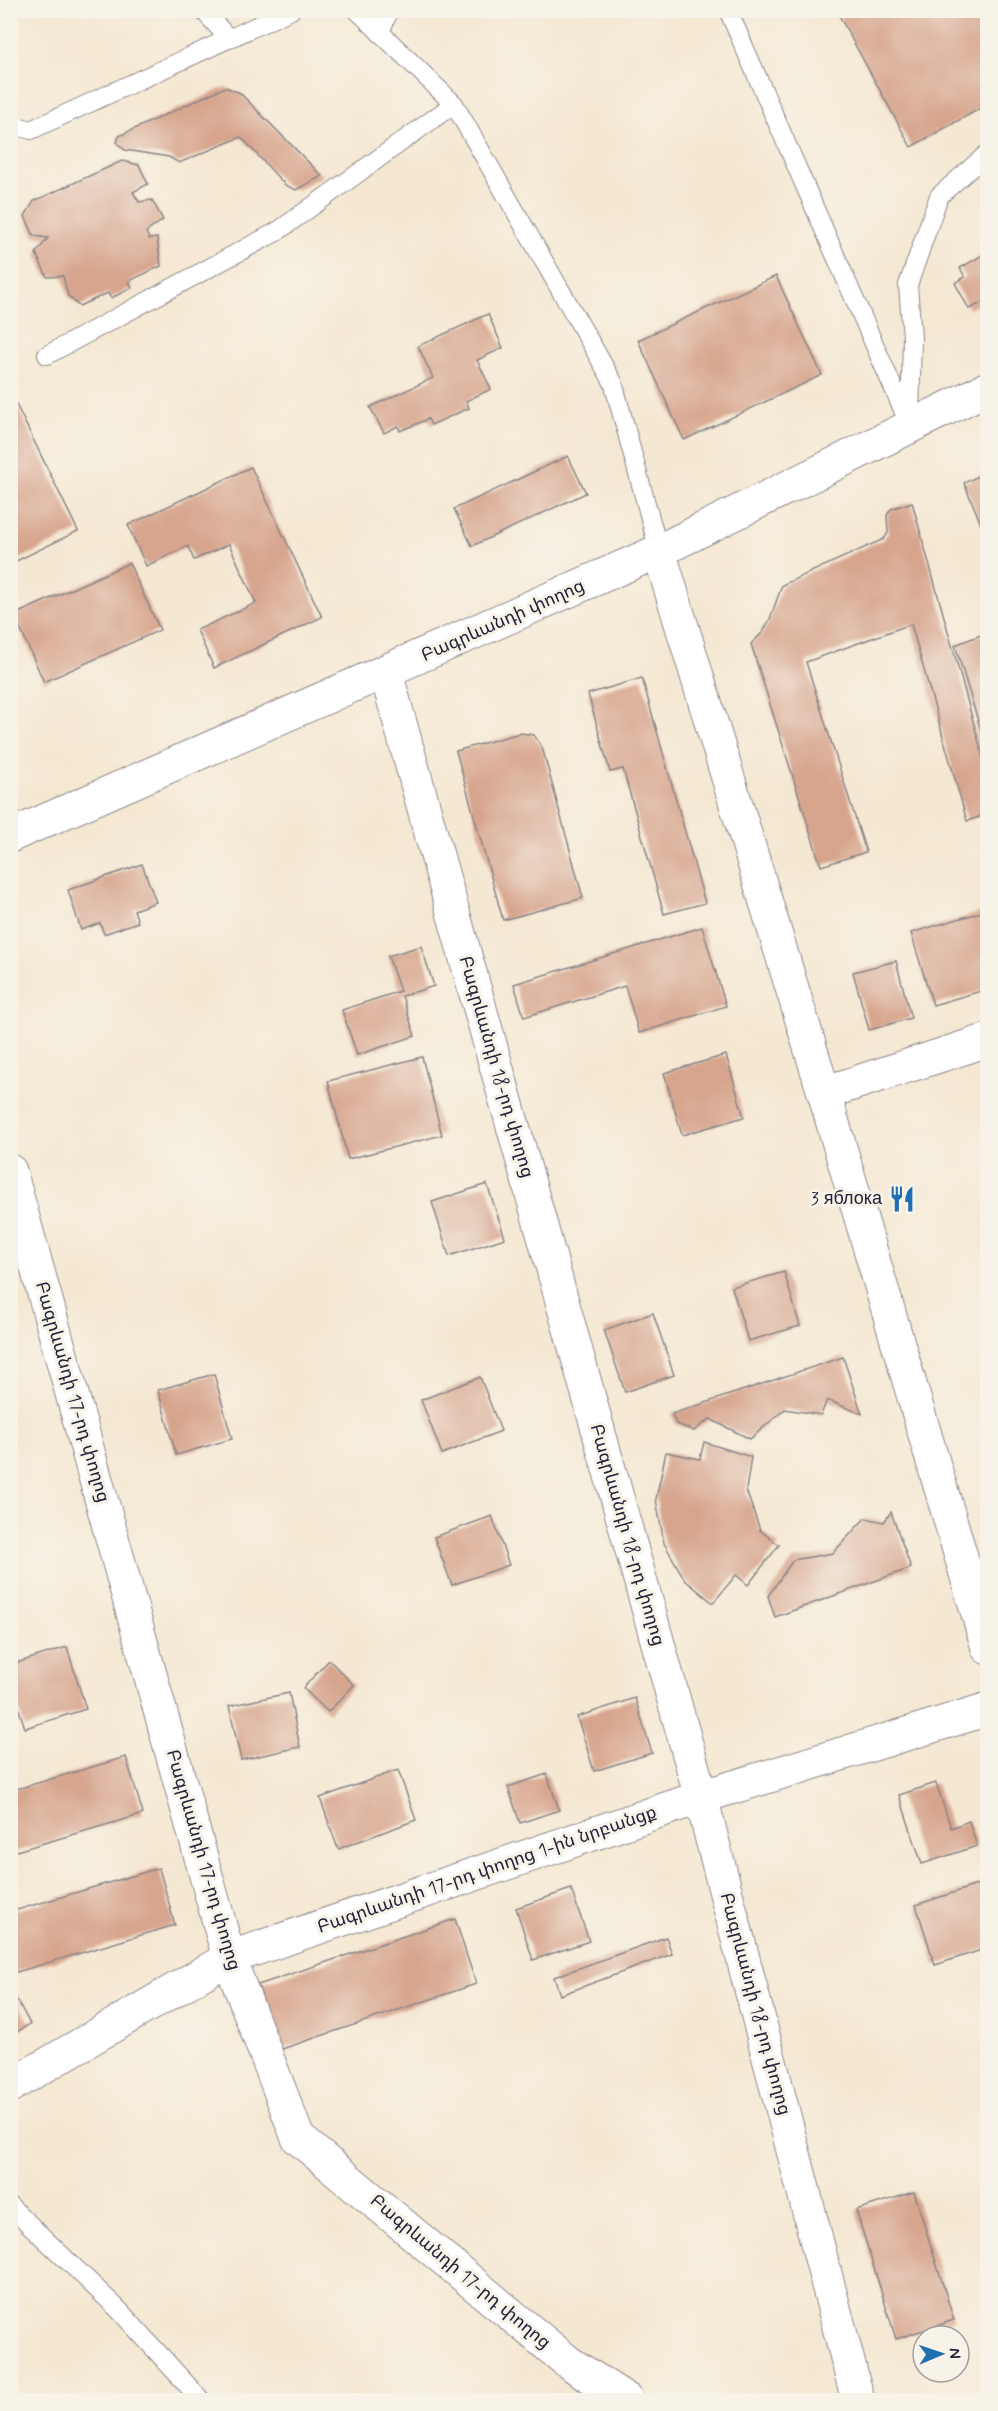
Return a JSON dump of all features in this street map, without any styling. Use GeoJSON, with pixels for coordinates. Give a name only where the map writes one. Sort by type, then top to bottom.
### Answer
{"type":"FeatureCollection","features":[{"type":"Feature","properties":{"kind":"street","name":"Բագրևանդի փողոց"},"geometry":{"type":"LineString","coordinates":[[10,836],[386,673],[659,551],[987,388]]}},
{"type":"Feature","properties":{"kind":"street"},"geometry":{"type":"LineString","coordinates":[[659,551],[824,1093],[987,1648]]}},
{"type":"Feature","properties":{"kind":"street","name":"Բագրևանդի 18-րդ փողոց"},"geometry":{"type":"LineString","coordinates":[[386,673],[701,1797],[858,2400]]}},
{"type":"Feature","properties":{"kind":"street"},"geometry":{"type":"LineString","coordinates":[[824,1093],[987,1040]]}},
{"type":"Feature","properties":{"kind":"street","name":"Բագրևանդի 17-րդ փողոց"},"geometry":{"type":"LineString","coordinates":[[10,1171],[229,1958],[298,2138],[568,2362],[627,2400]]}},
{"type":"Feature","properties":{"kind":"street","name":"Բագրևանդի 17-րդ փողոց 1-ին նրբանցք"},"geometry":{"type":"LineString","coordinates":[[10,2086],[229,1958],[701,1797],[987,1709]]}},
{"type":"Feature","properties":{"kind":"lane"},"geometry":{"type":"LineString","coordinates":[[203,10],[229,39]]}},
{"type":"Feature","properties":{"kind":"lane"},"geometry":{"type":"LineString","coordinates":[[10,124],[31,130],[291,10]]}},
{"type":"Feature","properties":{"kind":"lane"},"geometry":{"type":"LineString","coordinates":[[357,10],[454,104],[613,382],[659,551]]}},
{"type":"Feature","properties":{"kind":"lane"},"geometry":{"type":"LineString","coordinates":[[380,33],[389,10]]}},
{"type":"Feature","properties":{"kind":"lane"},"geometry":{"type":"LineString","coordinates":[[728,10],[910,426]]}},
{"type":"Feature","properties":{"kind":"lane"},"geometry":{"type":"LineString","coordinates":[[47,355],[278,231],[454,104]]}},
{"type":"Feature","properties":{"kind":"lane"},"geometry":{"type":"LineString","coordinates":[[910,426],[912,337],[908,285],[939,196],[987,153]]}},
{"type":"Feature","properties":{"kind":"lane"},"geometry":{"type":"LineString","coordinates":[[10,2206],[118,2309],[201,2400]]}},
{"type":"Feature","properties":{"kind":"building"},"geometry":{"type":"Polygon","coordinates":[[[836,10],[988,10],[988,104],[911,147],[836,10]]]}},
{"type":"Feature","properties":{"kind":"building"},"geometry":{"type":"Polygon","coordinates":[[[225,87],[240,93],[322,176],[296,190],[285,185],[241,137],[179,163],[169,157],[125,150],[117,143],[119,136],[225,87]]]}},
{"type":"Feature","properties":{"kind":"building"},"geometry":{"type":"Polygon","coordinates":[[[122,161],[139,165],[148,184],[133,192],[139,202],[152,200],[163,220],[146,232],[149,239],[157,238],[161,266],[129,281],[132,288],[111,298],[108,293],[79,306],[68,296],[63,276],[47,277],[36,253],[48,238],[34,236],[25,216],[34,201],[122,161]]]}},
{"type":"Feature","properties":{"kind":"building"},"geometry":{"type":"Polygon","coordinates":[[[988,252],[988,300],[969,309],[955,283],[965,277],[960,268],[988,252]]]}},
{"type":"Feature","properties":{"kind":"building"},"geometry":{"type":"Polygon","coordinates":[[[776,276],[822,375],[684,440],[638,340],[776,276]]]}},
{"type":"Feature","properties":{"kind":"building"},"geometry":{"type":"Polygon","coordinates":[[[488,314],[503,348],[477,360],[491,389],[466,401],[469,408],[431,425],[428,419],[400,431],[398,426],[384,433],[370,407],[433,378],[418,346],[488,314]]]}},
{"type":"Feature","properties":{"kind":"building"},"geometry":{"type":"Polygon","coordinates":[[[10,392],[78,531],[10,564],[10,392]]]}},
{"type":"Feature","properties":{"kind":"building"},"geometry":{"type":"Polygon","coordinates":[[[568,456],[586,493],[472,546],[454,509],[568,456]]]}},
{"type":"Feature","properties":{"kind":"building"},"geometry":{"type":"Polygon","coordinates":[[[251,467],[322,617],[214,668],[197,630],[256,603],[229,544],[194,560],[188,546],[146,566],[128,525],[251,467]]]}},
{"type":"Feature","properties":{"kind":"building"},"geometry":{"type":"Polygon","coordinates":[[[988,471],[988,524],[982,526],[964,483],[988,471]]]}},
{"type":"Feature","properties":{"kind":"building"},"geometry":{"type":"Polygon","coordinates":[[[912,502],[988,775],[988,814],[967,821],[911,624],[806,662],[866,852],[821,866],[751,644],[763,632],[770,619],[782,585],[884,539],[888,533],[887,515],[891,509],[912,502]]]}},
{"type":"Feature","properties":{"kind":"building"},"geometry":{"type":"Polygon","coordinates":[[[129,563],[160,630],[44,682],[14,615],[129,563]]]}},
{"type":"Feature","properties":{"kind":"building"},"geometry":{"type":"Polygon","coordinates":[[[988,632],[988,751],[987,751],[955,645],[988,632]]]}},
{"type":"Feature","properties":{"kind":"building"},"geometry":{"type":"Polygon","coordinates":[[[642,678],[705,903],[664,914],[623,769],[610,772],[588,694],[642,678]]]}},
{"type":"Feature","properties":{"kind":"building"},"geometry":{"type":"Polygon","coordinates":[[[520,733],[534,735],[542,747],[583,898],[503,920],[456,751],[520,733]]]}},
{"type":"Feature","properties":{"kind":"building"},"geometry":{"type":"Polygon","coordinates":[[[142,864],[156,902],[134,910],[138,922],[104,934],[100,923],[81,930],[68,890],[142,864]]]}},
{"type":"Feature","properties":{"kind":"building"},"geometry":{"type":"Polygon","coordinates":[[[988,910],[988,989],[933,1005],[911,933],[988,910]]]}},
{"type":"Feature","properties":{"kind":"building"},"geometry":{"type":"Polygon","coordinates":[[[702,927],[726,1006],[639,1033],[625,986],[524,1017],[514,984],[702,927]]]}},
{"type":"Feature","properties":{"kind":"building"},"geometry":{"type":"Polygon","coordinates":[[[421,946],[434,986],[402,996],[415,1036],[357,1055],[342,1010],[400,991],[388,956],[421,946]]]}},
{"type":"Feature","properties":{"kind":"building"},"geometry":{"type":"Polygon","coordinates":[[[896,961],[911,1018],[869,1030],[853,972],[896,961]]]}},
{"type":"Feature","properties":{"kind":"building"},"geometry":{"type":"Polygon","coordinates":[[[726,1055],[744,1117],[682,1135],[664,1073],[726,1055]]]}},
{"type":"Feature","properties":{"kind":"building"},"geometry":{"type":"Polygon","coordinates":[[[422,1057],[442,1135],[348,1159],[328,1081],[422,1057]]]}},
{"type":"Feature","properties":{"kind":"building"},"geometry":{"type":"Polygon","coordinates":[[[487,1184],[505,1238],[449,1256],[432,1202],[487,1184]]]}},
{"type":"Feature","properties":{"kind":"building"},"geometry":{"type":"Polygon","coordinates":[[[784,1272],[800,1326],[748,1341],[732,1287],[784,1272]]]}},
{"type":"Feature","properties":{"kind":"building"},"geometry":{"type":"Polygon","coordinates":[[[653,1313],[674,1375],[625,1392],[604,1330],[653,1313]]]}},
{"type":"Feature","properties":{"kind":"building"},"geometry":{"type":"Polygon","coordinates":[[[843,1357],[862,1414],[827,1400],[821,1415],[785,1409],[750,1439],[710,1419],[694,1431],[676,1424],[672,1414],[843,1357]]]}},
{"type":"Feature","properties":{"kind":"building"},"geometry":{"type":"Polygon","coordinates":[[[214,1374],[232,1439],[176,1455],[158,1390],[214,1374]]]}},
{"type":"Feature","properties":{"kind":"building"},"geometry":{"type":"Polygon","coordinates":[[[480,1377],[501,1431],[442,1454],[421,1400],[480,1377]]]}},
{"type":"Feature","properties":{"kind":"building"},"geometry":{"type":"Polygon","coordinates":[[[704,1442],[751,1457],[746,1490],[760,1530],[779,1545],[748,1585],[736,1575],[713,1603],[685,1580],[664,1543],[656,1499],[666,1452],[700,1459],[704,1442]]]}},
{"type":"Feature","properties":{"kind":"building"},"geometry":{"type":"Polygon","coordinates":[[[891,1512],[911,1568],[775,1617],[768,1596],[793,1560],[833,1553],[865,1518],[884,1522],[891,1512]]]}},
{"type":"Feature","properties":{"kind":"building"},"geometry":{"type":"Polygon","coordinates":[[[492,1516],[509,1565],[452,1585],[434,1537],[492,1516]]]}},
{"type":"Feature","properties":{"kind":"building"},"geometry":{"type":"Polygon","coordinates":[[[67,1647],[86,1709],[25,1728],[10,1682],[10,1665],[67,1647]]]}},
{"type":"Feature","properties":{"kind":"building"},"geometry":{"type":"Polygon","coordinates":[[[329,1660],[354,1685],[328,1712],[303,1688],[329,1660]]]}},
{"type":"Feature","properties":{"kind":"building"},"geometry":{"type":"Polygon","coordinates":[[[289,1693],[300,1747],[241,1760],[229,1706],[289,1693]]]}},
{"type":"Feature","properties":{"kind":"building"},"geometry":{"type":"Polygon","coordinates":[[[635,1698],[652,1753],[594,1771],[577,1717],[635,1698]]]}},
{"type":"Feature","properties":{"kind":"building"},"geometry":{"type":"Polygon","coordinates":[[[126,1757],[143,1814],[10,1853],[10,1791],[126,1757]]]}},
{"type":"Feature","properties":{"kind":"building"},"geometry":{"type":"Polygon","coordinates":[[[398,1770],[416,1820],[338,1849],[320,1798],[398,1770]]]}},
{"type":"Feature","properties":{"kind":"building"},"geometry":{"type":"Polygon","coordinates":[[[547,1774],[559,1810],[520,1823],[508,1787],[547,1774]]]}},
{"type":"Feature","properties":{"kind":"building"},"geometry":{"type":"Polygon","coordinates":[[[936,1783],[951,1828],[969,1821],[977,1846],[922,1864],[899,1795],[936,1783]]]}},
{"type":"Feature","properties":{"kind":"building"},"geometry":{"type":"Polygon","coordinates":[[[159,1868],[175,1925],[10,1974],[10,1912],[159,1868]]]}},
{"type":"Feature","properties":{"kind":"building"},"geometry":{"type":"Polygon","coordinates":[[[980,1884],[988,1909],[988,1948],[935,1965],[916,1905],[980,1884]]]}},
{"type":"Feature","properties":{"kind":"building"},"geometry":{"type":"Polygon","coordinates":[[[571,1889],[589,1941],[533,1960],[516,1908],[571,1889]]]}},
{"type":"Feature","properties":{"kind":"building"},"geometry":{"type":"Polygon","coordinates":[[[455,1919],[476,1984],[279,2050],[258,1985],[455,1919]]]}},
{"type":"Feature","properties":{"kind":"building"},"geometry":{"type":"Polygon","coordinates":[[[666,1937],[672,1954],[560,1995],[554,1977],[666,1937]]]}},
{"type":"Feature","properties":{"kind":"building"},"geometry":{"type":"Polygon","coordinates":[[[10,1987],[30,2024],[10,2036],[10,1987]]]}},
{"type":"Feature","properties":{"kind":"building"},"geometry":{"type":"Polygon","coordinates":[[[914,2192],[954,2320],[942,2324],[911,2324],[911,2334],[896,2339],[856,2210],[914,2192]]]}},
{"type":"Feature","properties":{"kind":"place","name":"3 яблока"},"geometry":{"type":"Point","coordinates":[902,1199]}}]}
